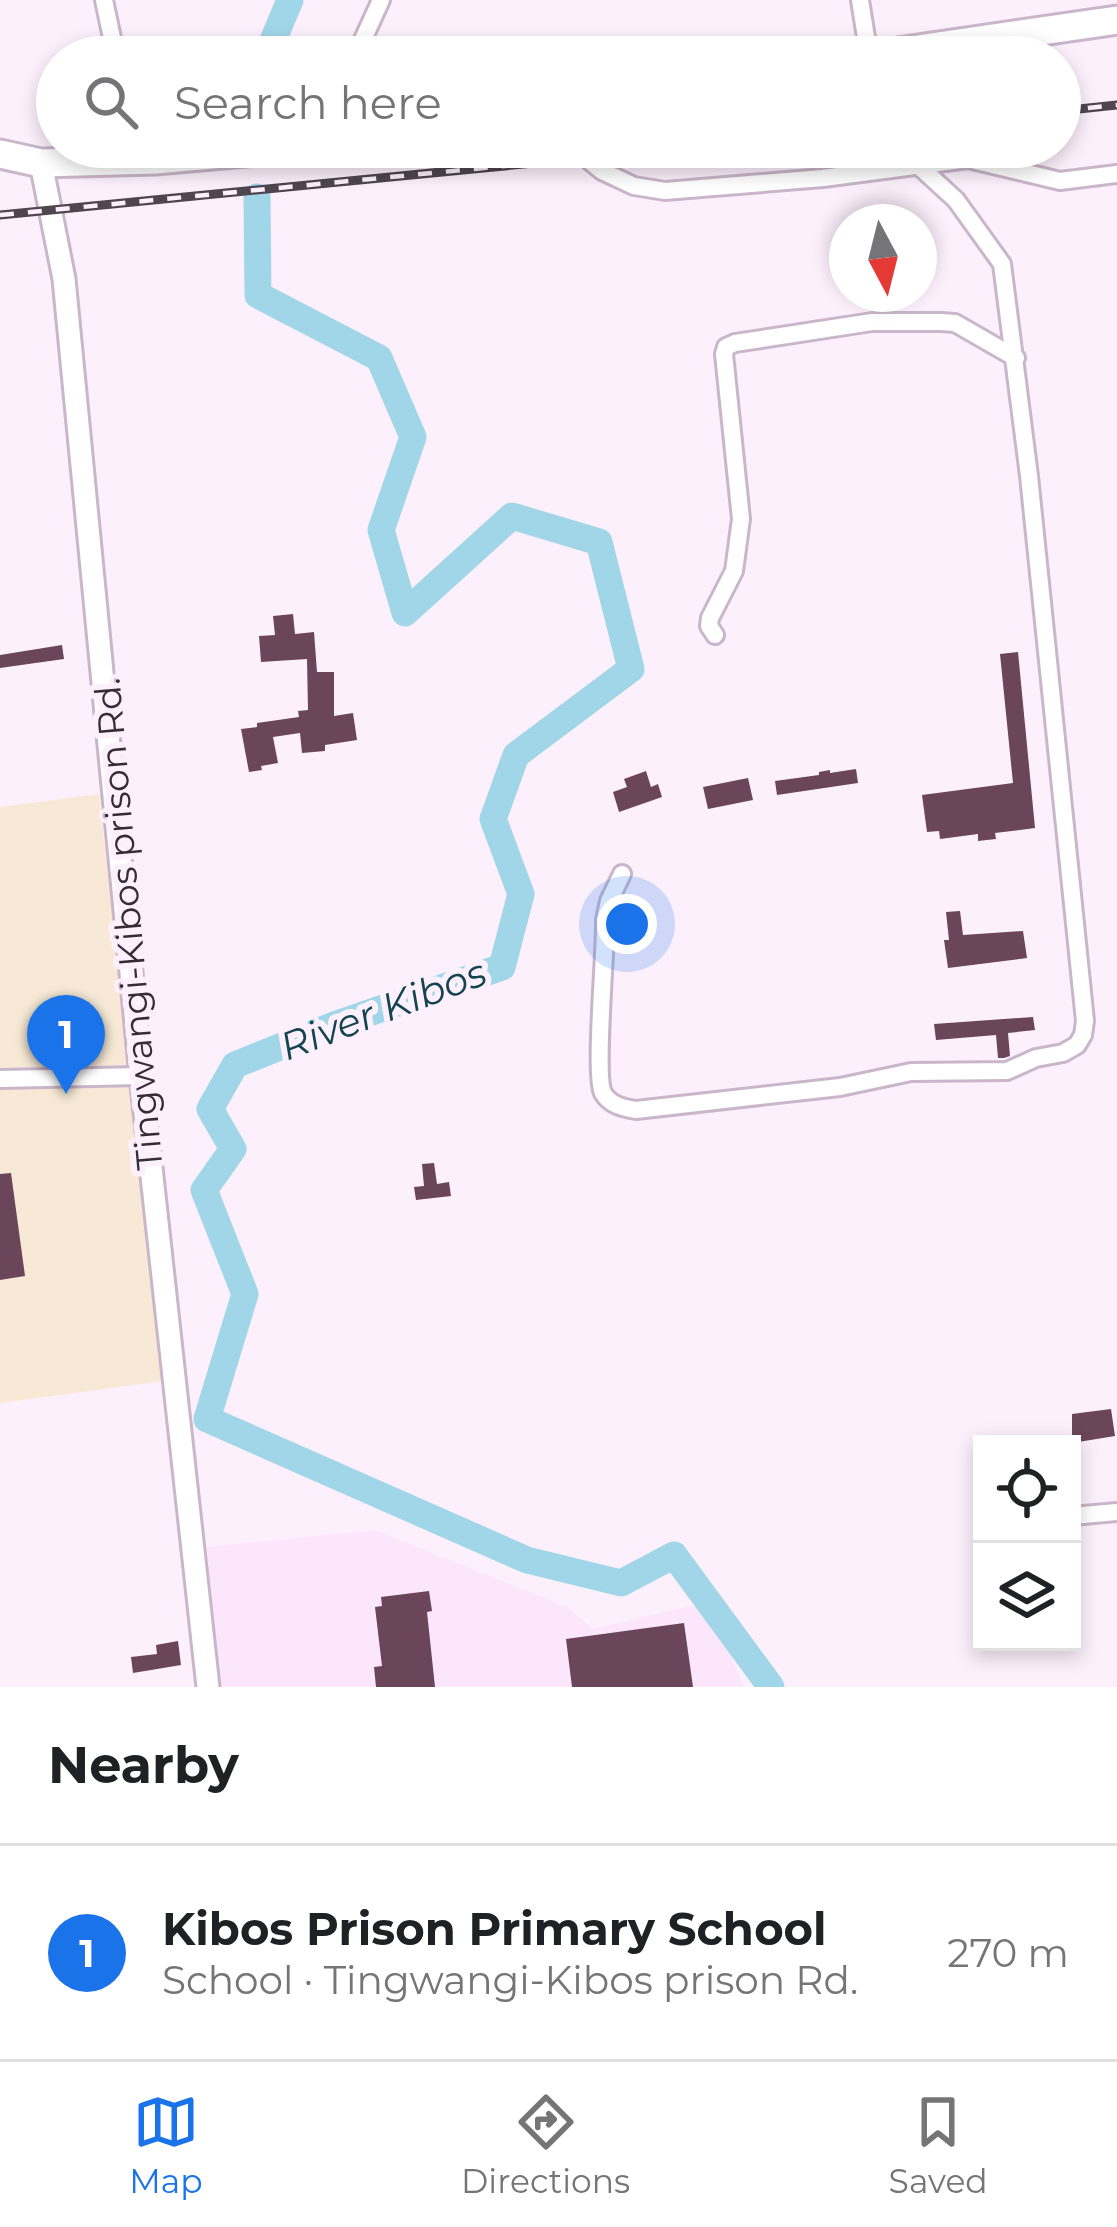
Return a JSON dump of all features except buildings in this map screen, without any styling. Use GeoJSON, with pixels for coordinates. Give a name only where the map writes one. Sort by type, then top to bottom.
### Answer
{"type":"FeatureCollection","features":[{"type":"Feature","properties":{"kind":"main road"},"geometry":{"type":"LineString","coordinates":[[1021,36],[1117,20]]}},
{"type":"Feature","properties":{"kind":"main road"},"geometry":{"type":"LineString","coordinates":[[0,154],[36,162]]}},
{"type":"Feature","properties":{"kind":"street"},"geometry":{"type":"LineString","coordinates":[[104,0],[112,36]]}},
{"type":"Feature","properties":{"kind":"street"},"geometry":{"type":"LineString","coordinates":[[365,36],[381,0]]}},
{"type":"Feature","properties":{"kind":"street"},"geometry":{"type":"LineString","coordinates":[[860,0],[864,36]]}},
{"type":"Feature","properties":{"kind":"street","name":"Tingwangi-Kibos prison Rd."},"geometry":{"type":"LineString","coordinates":[[42,168],[64,279],[141,1076],[208,1687]]}},
{"type":"Feature","properties":{"kind":"street"},"geometry":{"type":"LineString","coordinates":[[598,168],[634,186],[665,191],[900,168]]}},
{"type":"Feature","properties":{"kind":"street"},"geometry":{"type":"LineString","coordinates":[[622,874],[605,920],[601,1052],[604,1094],[622,1108],[840,1087],[911,1072],[1007,1071],[1063,1053],[1083,1035],[1071,862],[1002,264],[956,200],[922,168]]}},
{"type":"Feature","properties":{"kind":"street"},"geometry":{"type":"LineString","coordinates":[[1006,168],[1060,181],[1117,174]]}},
{"type":"Feature","properties":{"kind":"street"},"geometry":{"type":"LineString","coordinates":[[715,635],[710,618],[734,571],[741,519],[726,347],[872,322],[941,322],[955,323],[1016,358]]}},
{"type":"Feature","properties":{"kind":"street"},"geometry":{"type":"LineString","coordinates":[[0,1078],[141,1076]]}},
{"type":"Feature","properties":{"kind":"street"},"geometry":{"type":"LineString","coordinates":[[1081,1515],[1117,1512]]}},
{"type":"Feature","properties":{"kind":"shaded area"},"geometry":{"type":"Polygon","coordinates":[[[99,794],[163,1381],[0,1403],[0,807],[99,794]]]}},
{"type":"Feature","properties":{"kind":"shaded area"},"geometry":{"type":"Polygon","coordinates":[[[375,1530],[567,1607],[593,1629],[708,1602],[744,1687],[220,1687],[207,1547],[375,1530]]]}},
{"type":"Feature","properties":{"kind":"waterway"},"geometry":{"type":"LineString","coordinates":[[275,36],[290,0]]}},
{"type":"Feature","properties":{"kind":"waterway","name":"River Kibos"},"geometry":{"type":"LineString","coordinates":[[257,197],[258,295],[379,358],[413,437],[381,530],[405,613],[512,516],[599,542],[631,669],[516,755],[493,819],[521,894],[502,967],[235,1065],[210,1109],[233,1149],[204,1190],[245,1294],[207,1419],[527,1560],[621,1583],[674,1555],[771,1687]]}},
{"type":"Feature","properties":{"kind":"railway"},"geometry":{"type":"LineString","coordinates":[[1081,109],[1117,105]]}},
{"type":"Feature","properties":{"kind":"railway"},"geometry":{"type":"LineString","coordinates":[[0,215],[483,168]]}},
{"type":"Feature","properties":{"kind":"place","name":"Kibos Prison Primary School"},"geometry":{"type":"Point","coordinates":[66,1094]}}]}
